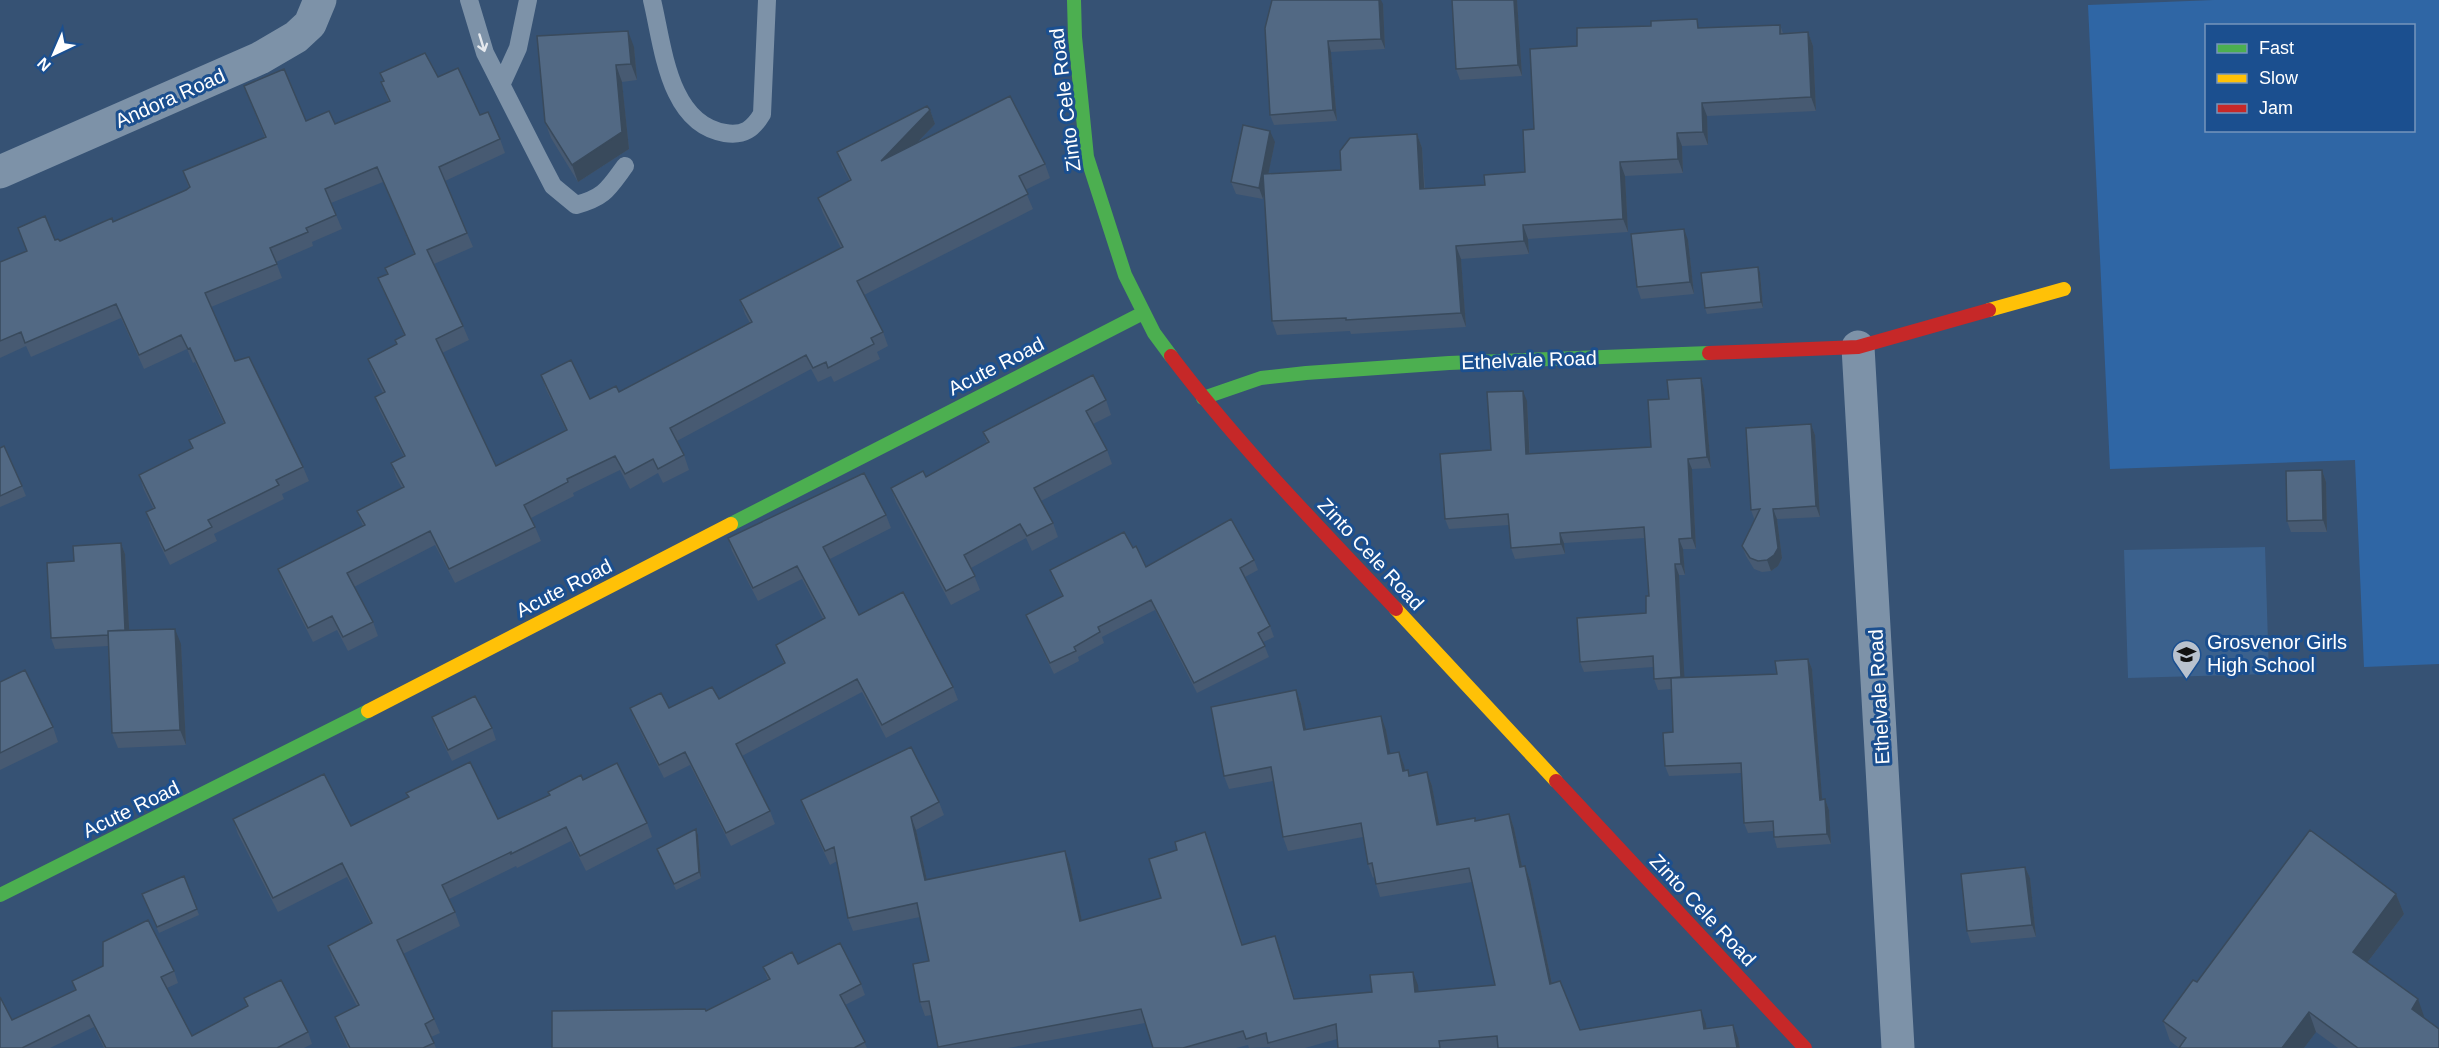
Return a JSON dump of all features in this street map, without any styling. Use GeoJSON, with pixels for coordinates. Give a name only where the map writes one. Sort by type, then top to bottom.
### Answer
{"type":"FeatureCollection","features":[{"type":"Feature","properties":{"kind":"street","name":"Andora Road"},"geometry":{"type":"LineString","coordinates":[[0,172],[260,58],[296,37],[310,24],[320,0]]}},
{"type":"Feature","properties":{"kind":"street","name":"Zinto Cele Road"},"geometry":{"type":"LineString","coordinates":[[1074,0],[1075,37],[1087,157],[1125,275],[1154,333],[1203,398],[1274,479],[1805,1048]]}},
{"type":"Feature","properties":{"kind":"street","name":"Ethelvale Road"},"geometry":{"type":"LineString","coordinates":[[1203,398],[1261,378],[1306,373],[1449,363],[1858,347],[2064,289]]}},
{"type":"Feature","properties":{"kind":"street","name":"Acute Road"},"geometry":{"type":"LineString","coordinates":[[0,895],[262,765],[1143,313]]}},
{"type":"Feature","properties":{"kind":"street","name":"Ethelvale Road"},"geometry":{"type":"LineString","coordinates":[[1858,347],[1898,1048]]}},
{"type":"Feature","properties":{"kind":"lane"},"geometry":{"type":"LineString","coordinates":[[469,0],[485,53],[553,186],[576,205],[604,195],[625,166]]}},
{"type":"Feature","properties":{"kind":"lane"},"geometry":{"type":"LineString","coordinates":[[502,83],[518,48],[528,0]]}},
{"type":"Feature","properties":{"kind":"lane"},"geometry":{"type":"LineString","coordinates":[[652,0],[672,86],[679,100],[700,124],[711,130],[736,134],[754,127],[762,114],[767,0]]}},
{"type":"Feature","properties":{"kind":"shaded area"},"geometry":{"type":"Polygon","coordinates":[[[2214,0],[2439,0],[2439,664],[2364,667],[2355,460],[2110,469],[2088,5],[2214,0]]]}},
{"type":"Feature","properties":{"kind":"shaded area"},"geometry":{"type":"Polygon","coordinates":[[[2265,547],[2269,674],[2128,678],[2124,550],[2265,547]]]}},
{"type":"Feature","properties":{"kind":"building"},"geometry":{"type":"Polygon","coordinates":[[[1272,0],[1379,0],[1381,39],[1328,41],[1333,110],[1270,115],[1265,28],[1272,0]]]}},
{"type":"Feature","properties":{"kind":"building"},"geometry":{"type":"Polygon","coordinates":[[[1452,0],[1514,0],[1518,65],[1456,69],[1452,0]]]}},
{"type":"Feature","properties":{"kind":"building"},"geometry":{"type":"Polygon","coordinates":[[[1697,19],[1698,28],[1780,25],[1780,34],[1808,32],[1811,97],[1702,103],[1703,132],[1677,133],[1678,159],[1620,162],[1623,219],[1523,225],[1524,241],[1456,246],[1461,313],[1346,320],[1346,318],[1272,321],[1263,174],[1341,170],[1340,151],[1350,138],[1417,134],[1420,189],[1485,185],[1484,175],[1525,172],[1523,130],[1534,129],[1530,49],[1577,46],[1577,28],[1651,26],[1651,21],[1697,19]]]}},
{"type":"Feature","properties":{"kind":"building"},"geometry":{"type":"Polygon","coordinates":[[[628,31],[631,64],[616,65],[622,132],[572,165],[545,122],[537,36],[628,31]]]}},
{"type":"Feature","properties":{"kind":"building"},"geometry":{"type":"Polygon","coordinates":[[[425,53],[438,77],[458,68],[480,115],[488,112],[500,139],[439,167],[467,233],[427,250],[463,326],[436,339],[496,466],[567,430],[541,375],[571,360],[590,399],[616,386],[619,392],[752,322],[740,300],[843,247],[818,198],[851,180],[837,152],[927,106],[930,110],[881,161],[1010,96],[1045,164],[1019,176],[1028,194],[857,281],[883,332],[871,338],[874,344],[828,368],[826,362],[813,368],[806,355],[670,428],[684,455],[658,469],[653,459],[625,474],[615,456],[567,479],[568,482],[524,505],[535,527],[449,569],[430,531],[347,573],[373,622],[343,637],[332,616],[308,628],[278,569],[365,525],[357,511],[404,487],[391,463],[405,456],[375,397],[385,392],[368,359],[397,344],[395,340],[405,335],[378,278],[388,274],[385,268],[415,254],[377,167],[325,189],[336,215],[306,228],[308,232],[270,248],[277,264],[205,293],[235,361],[249,357],[303,467],[276,480],[279,485],[208,520],[212,527],[165,551],[146,512],[155,508],[139,475],[193,448],[189,440],[225,423],[190,348],[188,349],[181,335],[139,355],[116,304],[25,343],[21,332],[0,341],[0,262],[27,251],[18,228],[45,216],[55,240],[60,241],[112,218],[113,222],[186,190],[190,187],[183,171],[266,137],[244,86],[284,69],[306,121],[329,111],[335,124],[390,101],[381,82],[384,81],[380,73],[425,53]]]}},
{"type":"Feature","properties":{"kind":"building"},"geometry":{"type":"Polygon","coordinates":[[[1243,125],[1270,131],[1259,188],[1231,182],[1243,125]]]}},
{"type":"Feature","properties":{"kind":"building"},"geometry":{"type":"Polygon","coordinates":[[[1684,229],[1690,282],[1637,287],[1631,234],[1684,229]]]}},
{"type":"Feature","properties":{"kind":"building"},"geometry":{"type":"Polygon","coordinates":[[[1758,267],[1761,302],[1705,308],[1701,273],[1758,267]]]}},
{"type":"Feature","properties":{"kind":"building"},"geometry":{"type":"Polygon","coordinates":[[[1093,375],[1106,400],[1086,411],[1107,450],[1034,488],[1053,523],[1027,536],[1020,524],[964,555],[975,576],[946,591],[891,488],[923,471],[926,477],[989,442],[983,432],[1093,375]]]}},
{"type":"Feature","properties":{"kind":"building"},"geometry":{"type":"Polygon","coordinates":[[[1701,378],[1707,457],[1688,459],[1692,538],[1679,539],[1681,564],[1675,564],[1681,677],[1654,679],[1653,656],[1580,662],[1577,618],[1646,613],[1646,596],[1649,596],[1644,527],[1560,533],[1561,544],[1511,548],[1508,514],[1445,519],[1440,454],[1491,450],[1487,392],[1523,391],[1526,454],[1651,447],[1648,400],[1669,399],[1667,380],[1701,378]]]}},
{"type":"Feature","properties":{"kind":"building"},"geometry":{"type":"Polygon","coordinates":[[[1811,424],[1816,506],[1773,509],[1778,548],[1767,560],[1758,561],[1750,558],[1742,546],[1760,509],[1751,510],[1746,428],[1811,424]]]}},
{"type":"Feature","properties":{"kind":"building"},"geometry":{"type":"Polygon","coordinates":[[[4,446],[22,486],[0,496],[0,448],[4,446]]]}},
{"type":"Feature","properties":{"kind":"building"},"geometry":{"type":"Polygon","coordinates":[[[2322,470],[2323,520],[2287,521],[2286,471],[2322,470]]]}},
{"type":"Feature","properties":{"kind":"building"},"geometry":{"type":"Polygon","coordinates":[[[864,473],[886,515],[823,547],[859,615],[903,592],[953,687],[882,725],[857,679],[736,744],[770,811],[726,833],[685,752],[659,765],[630,708],[661,693],[669,708],[712,687],[719,699],[785,663],[776,645],[825,618],[797,566],[753,588],[728,538],[864,473]]]}},
{"type":"Feature","properties":{"kind":"building"},"geometry":{"type":"Polygon","coordinates":[[[1231,519],[1254,560],[1240,568],[1270,626],[1258,633],[1265,646],[1194,683],[1151,600],[1098,627],[1100,632],[1074,647],[1076,651],[1050,663],[1026,615],[1063,596],[1050,570],[1124,532],[1133,548],[1136,546],[1146,567],[1231,519]]]}},
{"type":"Feature","properties":{"kind":"building"},"geometry":{"type":"Polygon","coordinates":[[[121,543],[125,630],[108,631],[108,635],[51,638],[47,563],[74,561],[73,546],[121,543]]]}},
{"type":"Feature","properties":{"kind":"building"},"geometry":{"type":"Polygon","coordinates":[[[175,629],[180,730],[112,733],[108,631],[175,629]]]}},
{"type":"Feature","properties":{"kind":"building"},"geometry":{"type":"Polygon","coordinates":[[[1808,659],[1820,800],[1825,799],[1827,834],[1774,837],[1773,821],[1744,823],[1741,763],[1665,766],[1663,733],[1673,732],[1671,678],[1777,674],[1775,661],[1808,659]]]}},
{"type":"Feature","properties":{"kind":"building"},"geometry":{"type":"Polygon","coordinates":[[[25,670],[53,727],[0,753],[0,682],[25,670]]]}},
{"type":"Feature","properties":{"kind":"building"},"geometry":{"type":"Polygon","coordinates":[[[1296,690],[1304,730],[1381,716],[1388,754],[1399,752],[1403,771],[1408,770],[1409,776],[1427,772],[1437,825],[1509,814],[1520,867],[1525,866],[1550,984],[1560,981],[1580,1030],[1701,1010],[1704,1029],[1733,1025],[1737,1048],[1498,1048],[1497,1036],[1439,1041],[1440,1048],[1338,1048],[1336,1024],[1268,1043],[1266,1033],[1246,1039],[1243,1031],[1183,1048],[1153,1048],[1141,1009],[938,1047],[929,1001],[920,1002],[913,964],[929,961],[917,903],[848,918],[834,847],[825,851],[801,800],[911,747],[939,802],[911,817],[925,880],[1065,851],[1080,921],[1161,898],[1149,859],[1177,850],[1175,842],[1205,832],[1242,945],[1275,936],[1294,999],[1372,992],[1370,975],[1413,972],[1415,992],[1495,985],[1469,868],[1376,884],[1372,863],[1368,864],[1361,823],[1283,837],[1271,767],[1224,776],[1211,707],[1296,690]]]}},
{"type":"Feature","properties":{"kind":"building"},"geometry":{"type":"Polygon","coordinates":[[[475,696],[492,728],[448,750],[432,717],[475,696]]]}},
{"type":"Feature","properties":{"kind":"building"},"geometry":{"type":"Polygon","coordinates":[[[470,762],[498,819],[550,795],[548,792],[581,775],[583,780],[617,763],[647,823],[580,856],[566,827],[442,885],[455,912],[397,940],[434,1019],[425,1024],[434,1043],[423,1048],[350,1048],[335,1017],[359,1005],[328,946],[372,923],[342,863],[273,898],[233,819],[324,774],[351,826],[409,797],[406,793],[470,762]]]}},
{"type":"Feature","properties":{"kind":"building"},"geometry":{"type":"Polygon","coordinates":[[[696,829],[699,872],[674,884],[657,849],[696,829]]]}},
{"type":"Feature","properties":{"kind":"building"},"geometry":{"type":"Polygon","coordinates":[[[2310,830],[2396,894],[2353,952],[2418,999],[2412,1009],[2439,1029],[2439,1048],[2358,1048],[2309,1012],[2282,1048],[2179,1048],[2186,1038],[2163,1021],[2193,980],[2197,982],[2310,830]]]}},
{"type":"Feature","properties":{"kind":"building"},"geometry":{"type":"Polygon","coordinates":[[[2025,867],[2032,925],[1967,931],[1961,874],[2025,867]]]}},
{"type":"Feature","properties":{"kind":"building"},"geometry":{"type":"Polygon","coordinates":[[[184,876],[197,909],[157,927],[142,894],[184,876]]]}},
{"type":"Feature","properties":{"kind":"building"},"geometry":{"type":"Polygon","coordinates":[[[148,920],[174,971],[161,977],[192,1036],[248,1006],[244,998],[281,980],[308,1032],[277,1048],[106,1048],[89,1015],[22,1048],[0,1048],[0,997],[12,1020],[76,990],[72,981],[103,966],[103,942],[148,920]]]}},
{"type":"Feature","properties":{"kind":"building"},"geometry":{"type":"Polygon","coordinates":[[[840,943],[861,984],[840,995],[865,1042],[854,1048],[552,1048],[552,1011],[705,1009],[706,1011],[770,979],[763,967],[792,952],[798,964],[840,943]]]}},
{"type":"Feature","properties":{"kind":"traffic: fast"},"geometry":{"type":"LineString","coordinates":[[1074,0],[1075,37],[1087,157],[1125,275],[1154,333],[1171,356]]}},
{"type":"Feature","properties":{"kind":"traffic: fast"},"geometry":{"type":"LineString","coordinates":[[731,524],[1143,313]]}},
{"type":"Feature","properties":{"kind":"traffic: fast"},"geometry":{"type":"LineString","coordinates":[[1203,398],[1261,378],[1306,373],[1449,363],[1709,353]]}},
{"type":"Feature","properties":{"kind":"traffic: fast"},"geometry":{"type":"LineString","coordinates":[[0,895],[368,711]]}},
{"type":"Feature","properties":{"kind":"traffic: slow"},"geometry":{"type":"LineString","coordinates":[[1989,310],[2064,289]]}},
{"type":"Feature","properties":{"kind":"traffic: slow"},"geometry":{"type":"LineString","coordinates":[[368,711],[731,524]]}},
{"type":"Feature","properties":{"kind":"traffic: slow"},"geometry":{"type":"LineString","coordinates":[[1396,609],[1556,781]]}},
{"type":"Feature","properties":{"kind":"traffic: jam"},"geometry":{"type":"LineString","coordinates":[[1709,353],[1858,347],[1989,310]]}},
{"type":"Feature","properties":{"kind":"traffic: jam"},"geometry":{"type":"LineString","coordinates":[[1171,356],[1252,454],[1396,609]]}},
{"type":"Feature","properties":{"kind":"traffic: jam"},"geometry":{"type":"LineString","coordinates":[[1556,781],[1805,1048]]}},
{"type":"Feature","properties":{"kind":"place","name":"Grosvenor Girls High School"},"geometry":{"type":"Point","coordinates":[2186,680]}}]}
